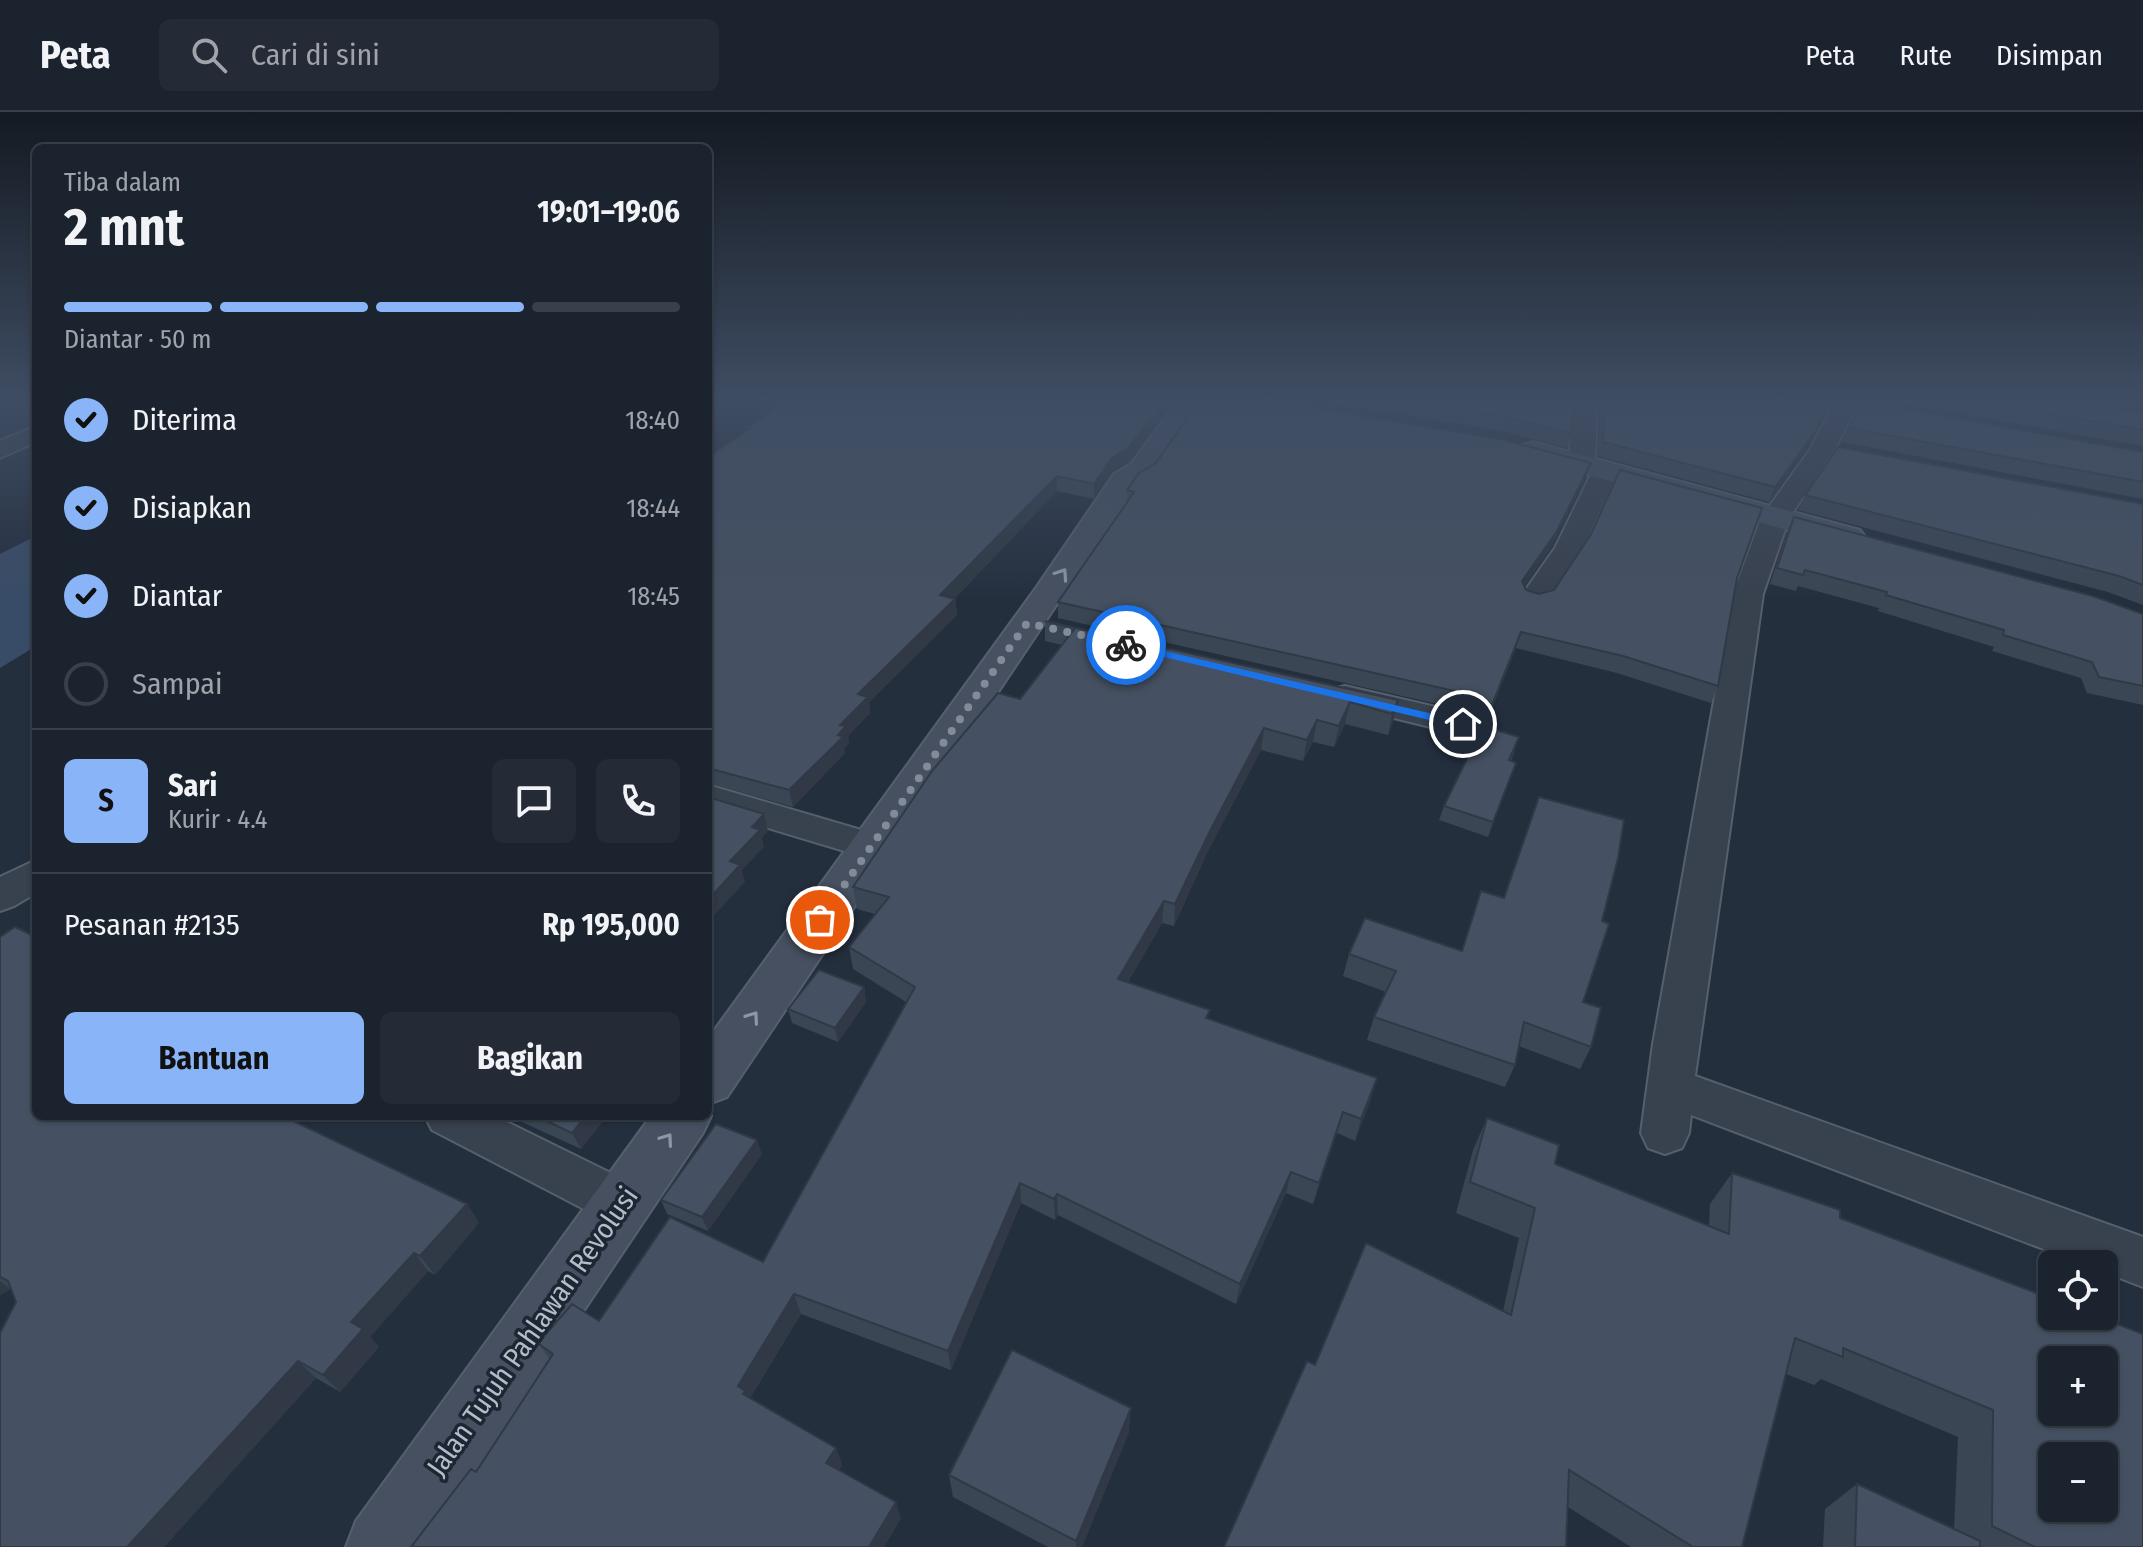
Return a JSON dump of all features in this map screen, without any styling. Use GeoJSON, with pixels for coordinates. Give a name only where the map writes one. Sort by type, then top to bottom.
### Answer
{"type":"FeatureCollection","features":[{"type":"Feature","properties":{"kind":"main road"},"geometry":{"type":"LineString","coordinates":[[1122,466],[1125,480]]}},
{"type":"Feature","properties":{"kind":"main road"},"geometry":{"type":"LineString","coordinates":[[712,1075],[871,846],[1045,627],[1125,480],[1145,466]]}},
{"type":"Feature","properties":{"kind":"main road"},"geometry":{"type":"LineString","coordinates":[[1590,466],[1881,546]]}},
{"type":"Feature","properties":{"kind":"main road","name":"Jalan Tujuh Pahlawan Revolusi"},"geometry":{"type":"LineString","coordinates":[[382,1547],[680,1120]]}},
{"type":"Feature","properties":{"kind":"street"},"geometry":{"type":"LineString","coordinates":[[1811,466],[1775,518],[1748,594],[1668,1110],[2143,1262]]}},
{"type":"Feature","properties":{"kind":"street"},"geometry":{"type":"LineString","coordinates":[[1535,598],[1569,548],[1594,467]]}},
{"type":"Feature","properties":{"kind":"street"},"geometry":{"type":"LineString","coordinates":[[1309,688],[1463,724]]}},
{"type":"Feature","properties":{"kind":"street"},"geometry":{"type":"LineString","coordinates":[[712,798],[871,846]]}},
{"type":"Feature","properties":{"kind":"street"},"geometry":{"type":"LineString","coordinates":[[0,896],[32,876]]}},
{"type":"Feature","properties":{"kind":"street"},"geometry":{"type":"LineString","coordinates":[[457,1120],[621,1203]]}},
{"type":"Feature","properties":{"kind":"water"},"geometry":{"type":"Polygon","coordinates":[[[32,538],[32,648],[0,668],[0,554],[32,538]]]}},
{"type":"Feature","properties":{"kind":"building"},"geometry":{"type":"Polygon","coordinates":[[[712,466],[1106,466],[1094,484],[1057,476],[940,595],[955,599],[858,694],[868,697],[840,725],[846,726],[838,735],[843,737],[789,790],[712,769],[712,466]]]}},
{"type":"Feature","properties":{"kind":"building"},"geometry":{"type":"Polygon","coordinates":[[[1151,466],[1590,466],[1557,531],[1522,581],[1526,590],[1539,594],[1554,590],[1591,534],[1620,470],[1762,508],[1737,578],[1718,686],[1623,656],[1521,632],[1492,705],[1468,694],[1058,602],[1134,492],[1127,490],[1139,473],[1151,466]]]}},
{"type":"Feature","properties":{"kind":"building"},"geometry":{"type":"Polygon","coordinates":[[[1695,466],[1790,466],[1775,487],[1695,466]]]}},
{"type":"Feature","properties":{"kind":"building"},"geometry":{"type":"Polygon","coordinates":[[[1825,466],[1939,466],[2143,504],[2143,585],[2119,576],[1805,495],[1825,466]]]}},
{"type":"Feature","properties":{"kind":"building"},"geometry":{"type":"Polygon","coordinates":[[[2056,466],[2143,466],[2143,482],[2056,466]]]}},
{"type":"Feature","properties":{"kind":"building"},"geometry":{"type":"Polygon","coordinates":[[[1794,517],[2093,596],[2143,614],[2143,686],[2099,677],[2092,662],[2003,635],[2004,630],[1886,595],[1887,592],[1805,570],[1803,575],[1777,568],[1794,517]]]}},
{"type":"Feature","properties":{"kind":"building"},"geometry":{"type":"Polygon","coordinates":[[[1045,621],[1398,700],[1392,714],[1350,702],[1339,726],[1317,720],[1307,740],[1264,728],[1175,904],[1164,901],[1118,979],[1210,1010],[1206,1018],[1377,1078],[1361,1119],[1343,1112],[1319,1183],[1291,1172],[1240,1284],[1057,1194],[1054,1199],[1020,1183],[948,1351],[794,1294],[738,1386],[745,1391],[743,1394],[836,1448],[826,1463],[896,1502],[869,1547],[411,1547],[471,1469],[476,1472],[553,1354],[539,1344],[545,1335],[572,1304],[599,1321],[670,1217],[763,1262],[915,987],[849,947],[889,897],[853,887],[932,771],[998,693],[1020,699],[1075,628],[1045,621]]]}},
{"type":"Feature","properties":{"kind":"building"},"geometry":{"type":"Polygon","coordinates":[[[1483,726],[1519,737],[1509,760],[1516,763],[1493,822],[1444,806],[1483,726]]]}},
{"type":"Feature","properties":{"kind":"building"},"geometry":{"type":"Polygon","coordinates":[[[1539,797],[1624,820],[1602,921],[1609,924],[1583,1002],[1601,1008],[1591,1047],[1524,1022],[1515,1065],[1374,1017],[1396,971],[1349,954],[1365,918],[1462,951],[1481,891],[1504,898],[1539,797]]]}},
{"type":"Feature","properties":{"kind":"building"},"geometry":{"type":"Polygon","coordinates":[[[712,798],[764,814],[752,827],[760,830],[730,861],[740,865],[712,896],[712,798]]]}},
{"type":"Feature","properties":{"kind":"building"},"geometry":{"type":"Polygon","coordinates":[[[15,927],[32,935],[32,1120],[291,1120],[467,1204],[420,1256],[414,1253],[351,1322],[363,1329],[323,1375],[298,1361],[127,1547],[0,1547],[0,1333],[16,1302],[8,1281],[0,1277],[0,937],[15,927]]]}},
{"type":"Feature","properties":{"kind":"building"},"geometry":{"type":"Polygon","coordinates":[[[819,970],[864,987],[835,1028],[788,1009],[819,970]]]}},
{"type":"Feature","properties":{"kind":"building"},"geometry":{"type":"Polygon","coordinates":[[[1487,1118],[1559,1145],[1555,1164],[1729,1234],[1732,1173],[1840,1210],[1840,1218],[2038,1294],[2038,1330],[2118,1330],[2118,1324],[2143,1334],[2143,1547],[2035,1547],[1992,1526],[1993,1410],[1843,1348],[1843,1357],[1795,1338],[1742,1547],[1693,1547],[1569,1470],[1566,1547],[1224,1547],[1307,1361],[1315,1365],[1366,1243],[1511,1315],[1535,1208],[1470,1182],[1487,1118]]]}},
{"type":"Feature","properties":{"kind":"building"},"geometry":{"type":"Polygon","coordinates":[[[544,1120],[583,1120],[572,1133],[544,1120]]]}},
{"type":"Feature","properties":{"kind":"building"},"geometry":{"type":"Polygon","coordinates":[[[716,1124],[757,1140],[702,1217],[661,1200],[716,1124]]]}},
{"type":"Feature","properties":{"kind":"building"},"geometry":{"type":"Polygon","coordinates":[[[1012,1350],[1131,1408],[1076,1541],[949,1475],[1012,1350]]]}},
{"type":"Feature","properties":{"kind":"building"},"geometry":{"type":"Polygon","coordinates":[[[1857,1484],[1980,1541],[1980,1547],[1855,1547],[1857,1484]]]}},
{"type":"Feature","properties":{"kind":"way so far"},"geometry":{"type":"LineString","coordinates":[[820,920],[1027,623],[1126,645]]}},
{"type":"Feature","properties":{"kind":"route"},"geometry":{"type":"LineString","coordinates":[[1126,645],[1463,724]]}}]}
